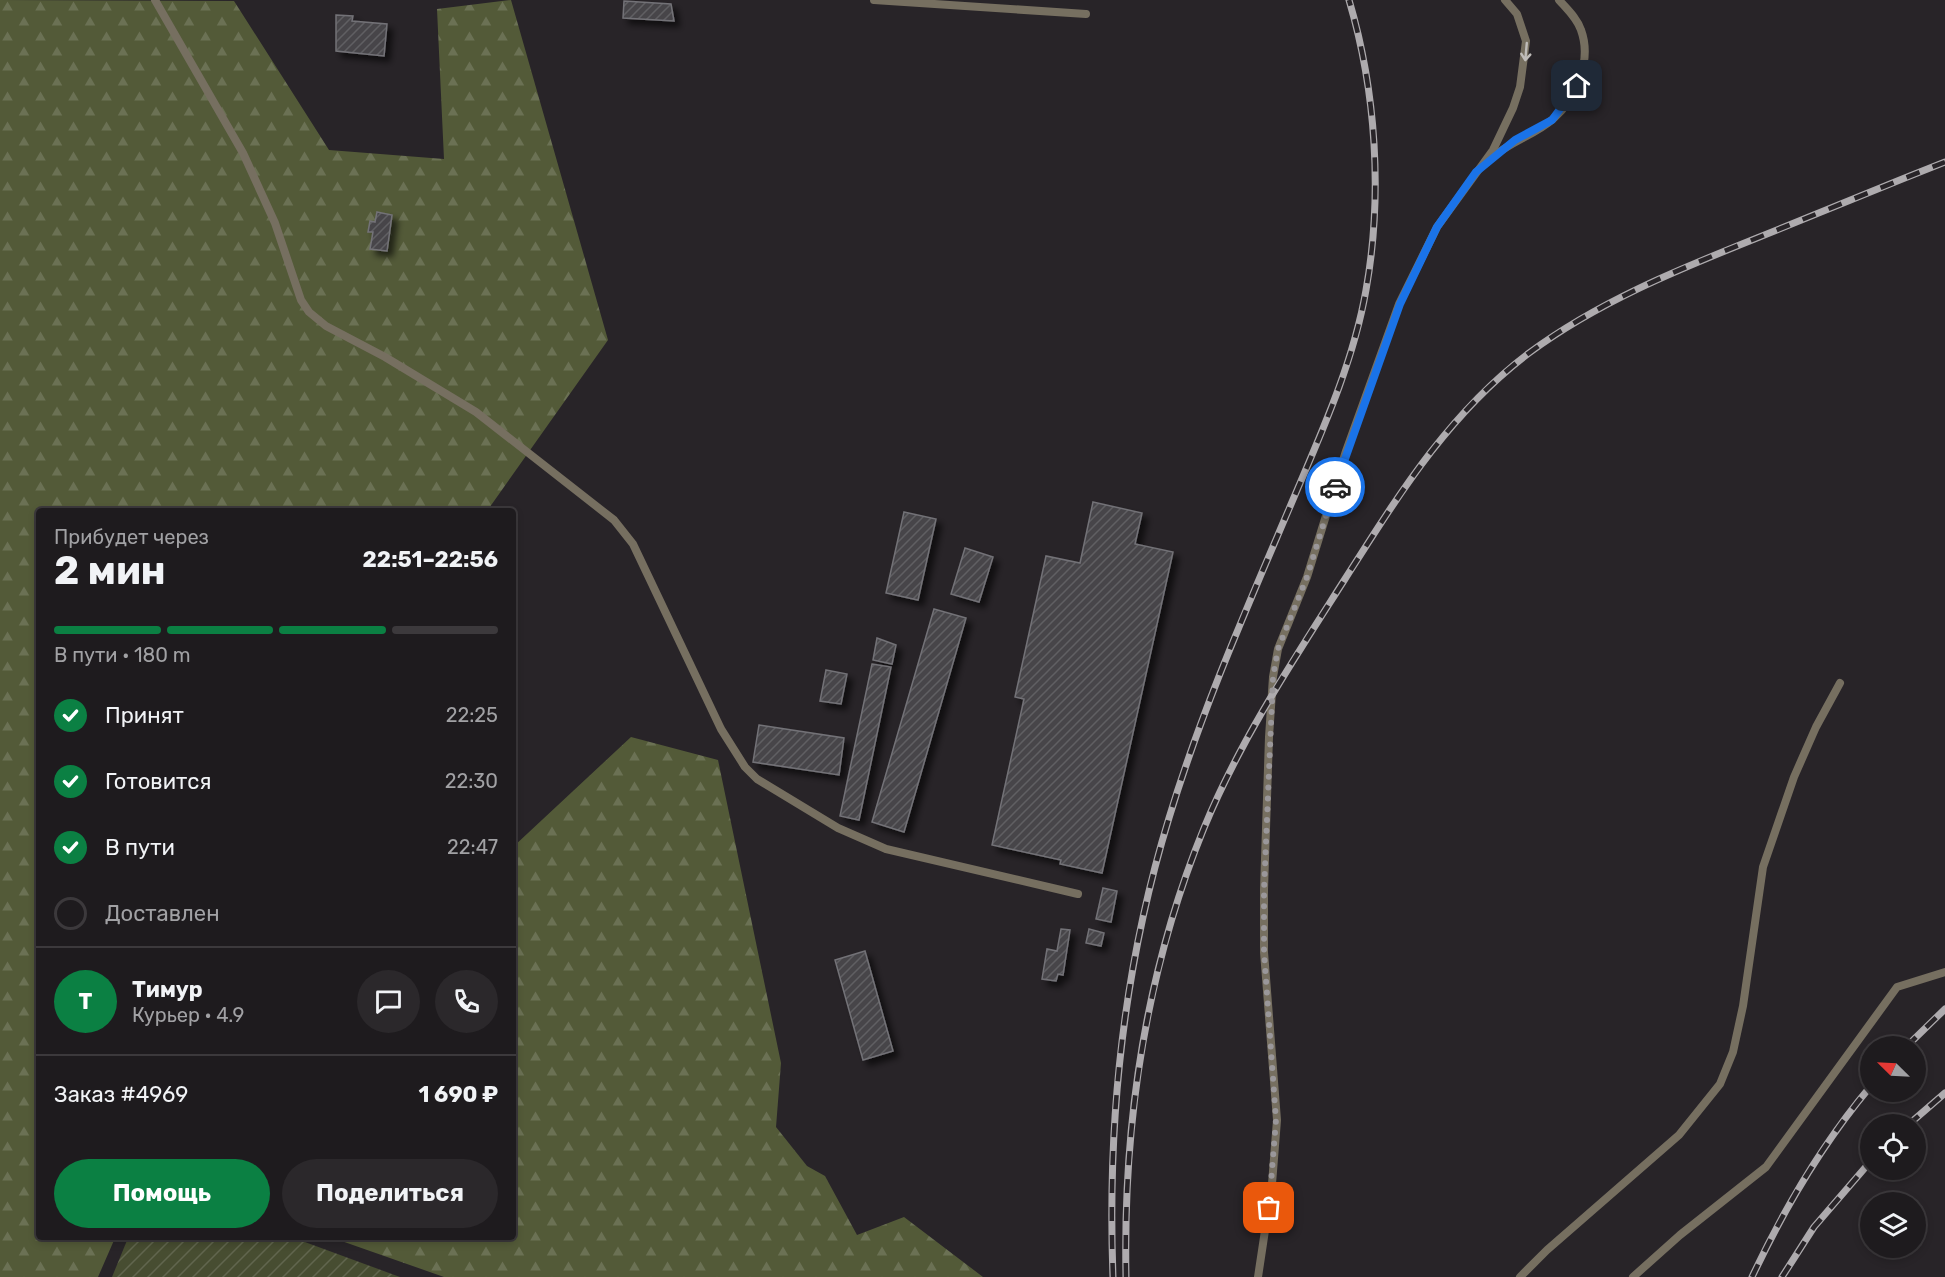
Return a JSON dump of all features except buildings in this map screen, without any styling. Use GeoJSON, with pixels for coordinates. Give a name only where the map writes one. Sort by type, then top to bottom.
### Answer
{"type":"FeatureCollection","features":[{"type":"Feature","properties":{"kind":"lane"},"geometry":{"type":"LineString","coordinates":[[155,0],[243,153],[264,196],[301,300],[309,312],[326,326],[385,357],[476,412],[614,520],[633,544],[709,705],[745,767],[772,790],[870,843],[906,855],[1078,894]]}},
{"type":"Feature","properties":{"kind":"lane"},"geometry":{"type":"LineString","coordinates":[[873,0],[1086,14]]}},
{"type":"Feature","properties":{"kind":"lane"},"geometry":{"type":"LineString","coordinates":[[1258,1277],[1272,1184],[1276,1120],[1264,952],[1264,890],[1269,737],[1273,677],[1278,649],[1307,577],[1346,451],[1400,304],[1437,227],[1506,126],[1520,87],[1527,53],[1523,27],[1517,14],[1505,0]]}},
{"type":"Feature","properties":{"kind":"lane"},"geometry":{"type":"LineString","coordinates":[[1476,172],[1515,140],[1552,120],[1577,86],[1584,67],[1581,30],[1573,15],[1559,0]]}},
{"type":"Feature","properties":{"kind":"lane"},"geometry":{"type":"LineString","coordinates":[[1520,1277],[1547,1250],[1679,1135],[1720,1084],[1733,1052],[1740,1018],[1763,867],[1794,777],[1816,727],[1840,683]]}},
{"type":"Feature","properties":{"kind":"lane"},"geometry":{"type":"LineString","coordinates":[[1633,1277],[1680,1235],[1766,1167],[1897,987],[1945,972]]}},
{"type":"Feature","properties":{"kind":"green space"},"geometry":{"type":"Polygon","coordinates":[[[0,0],[234,1],[329,150],[444,159],[437,9],[511,0],[608,340],[489,508],[36,508],[36,1240],[114,1240],[98,1277],[0,1277],[0,0]]]}},
{"type":"Feature","properties":{"kind":"green space"},"geometry":{"type":"Polygon","coordinates":[[[631,737],[718,760],[781,1063],[776,1127],[807,1166],[825,1176],[857,1235],[904,1217],[983,1277],[444,1277],[339,1240],[516,1240],[516,844],[631,737]]]}},
{"type":"Feature","properties":{"kind":"green space"},"geometry":{"type":"Polygon","coordinates":[[[127,1240],[299,1240],[400,1277],[112,1277],[127,1240]]]}},
{"type":"Feature","properties":{"kind":"railway"},"geometry":{"type":"LineString","coordinates":[[1113,1277],[1112,1219],[1116,1103],[1129,988],[1153,874],[1195,739],[1344,374],[1366,290],[1374,217],[1374,144],[1365,70],[1349,0]]}},
{"type":"Feature","properties":{"kind":"railway"},"geometry":{"type":"LineString","coordinates":[[1126,1277],[1129,1162],[1142,1048],[1153,992],[1184,882],[1218,795],[1251,732],[1287,670],[1426,458],[1449,429],[1500,377],[1529,353],[1582,318],[1639,288],[1697,262],[1945,162]]}},
{"type":"Feature","properties":{"kind":"railway"},"geometry":{"type":"LineString","coordinates":[[1917,1036],[1945,1009]]}},
{"type":"Feature","properties":{"kind":"railway"},"geometry":{"type":"LineString","coordinates":[[1921,1114],[1945,1093]]}},
{"type":"Feature","properties":{"kind":"railway"},"geometry":{"type":"LineString","coordinates":[[1752,1277],[1805,1178],[1860,1099]]}},
{"type":"Feature","properties":{"kind":"railway"},"geometry":{"type":"LineString","coordinates":[[1782,1277],[1814,1227],[1860,1174]]}},
{"type":"Feature","properties":{"kind":"way so far"},"geometry":{"type":"LineString","coordinates":[[1269,1208],[1274,1169],[1276,1120],[1266,994],[1264,890],[1266,795],[1273,677],[1278,649],[1307,577],[1335,487]]}},
{"type":"Feature","properties":{"kind":"route"},"geometry":{"type":"LineString","coordinates":[[1335,487],[1400,304],[1437,227],[1455,198],[1476,172],[1515,140],[1552,120],[1566,104],[1577,86]]}}]}
